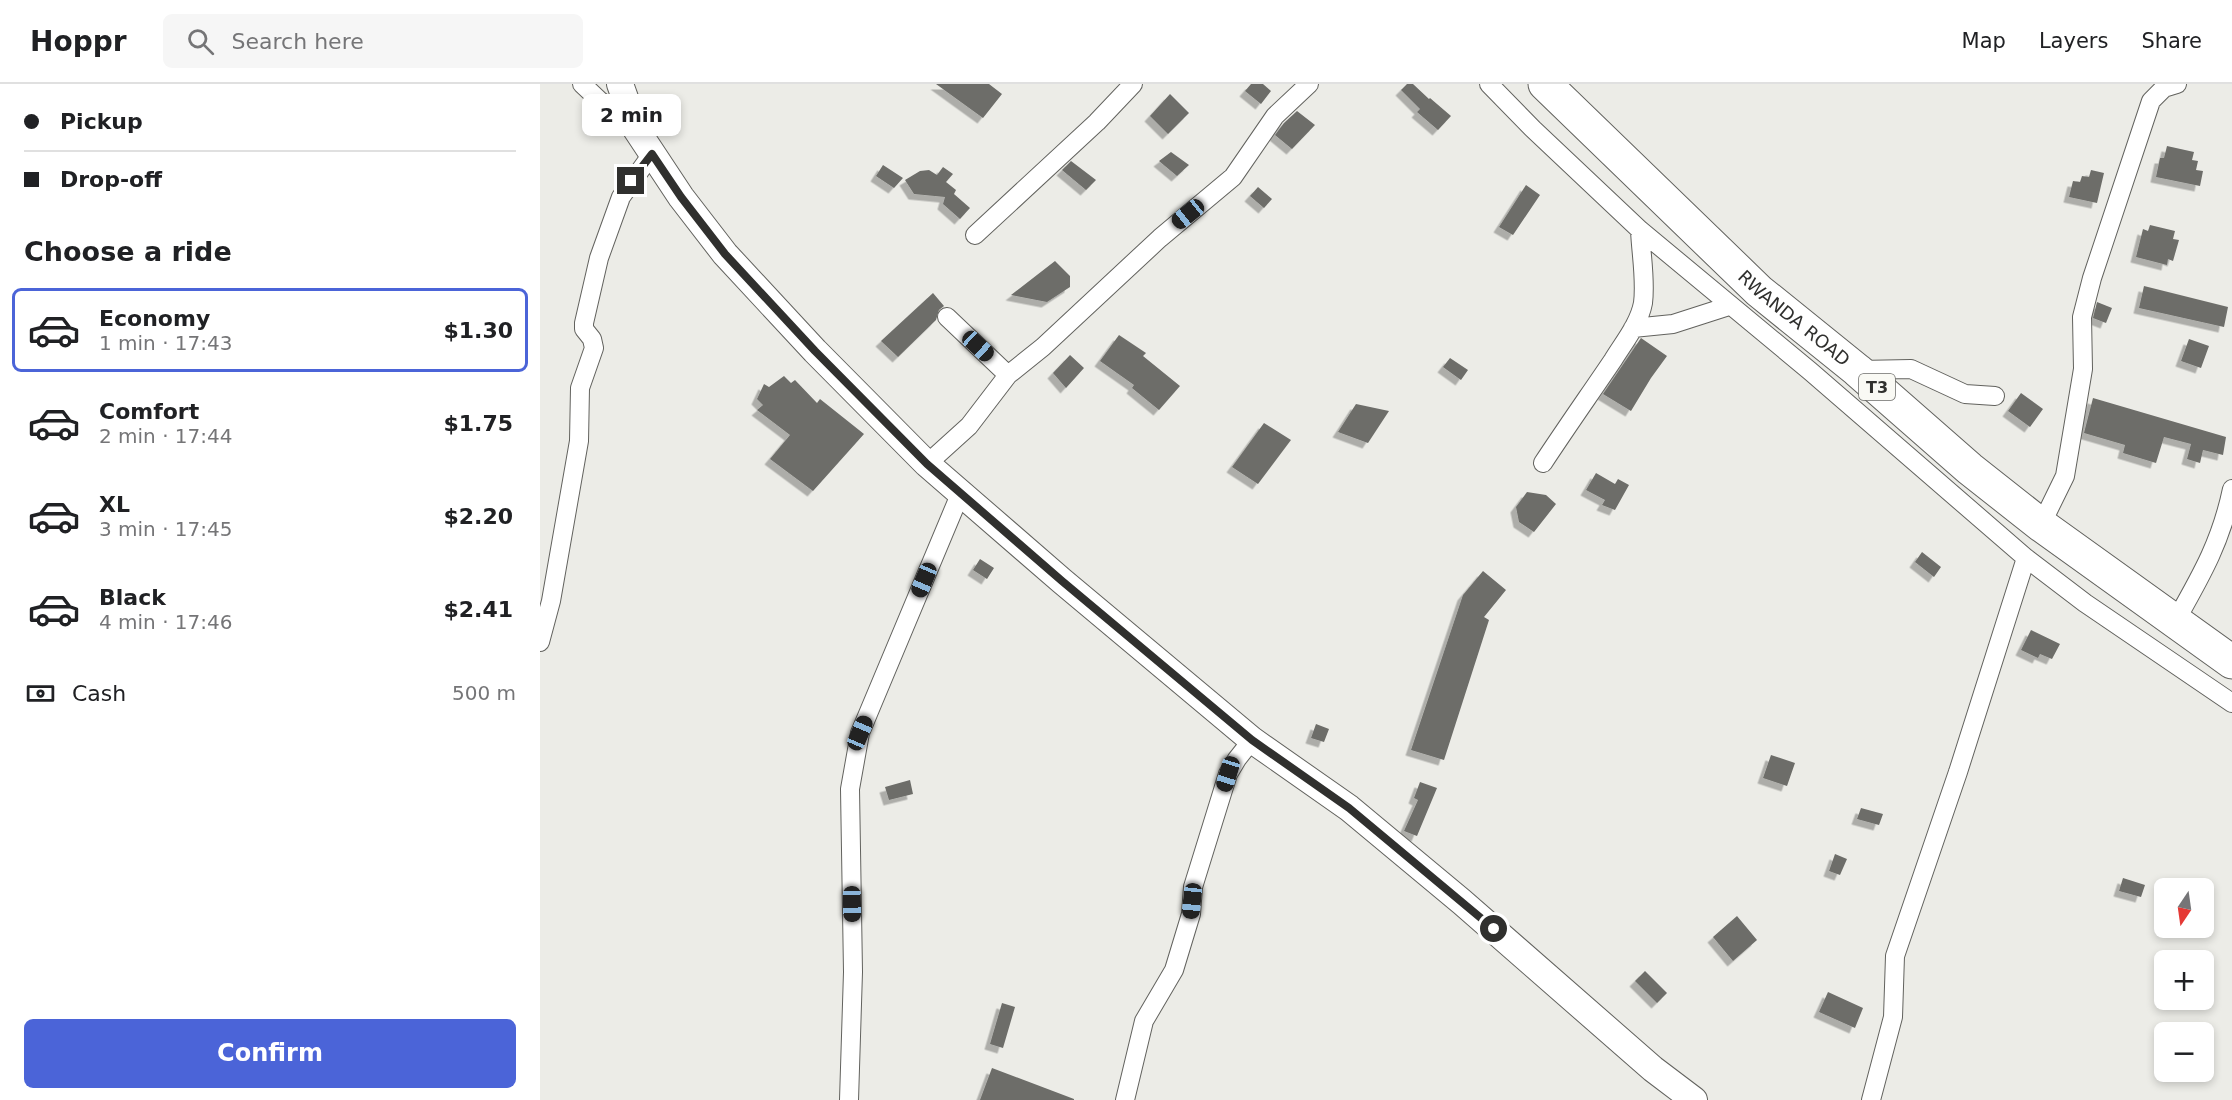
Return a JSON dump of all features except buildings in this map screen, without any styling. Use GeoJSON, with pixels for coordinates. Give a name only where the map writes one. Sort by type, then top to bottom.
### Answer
{"type":"FeatureCollection","features":[{"type":"Feature","properties":{"kind":"highway","name":"RWANDA ROAD"},"geometry":{"type":"LineString","coordinates":[[1545,84],[1759,291],[1857,370],[1970,469],[2041,525],[2232,662]]}},
{"type":"Feature","properties":{"kind":"street"},"geometry":{"type":"LineString","coordinates":[[582,84],[636,129]]}},
{"type":"Feature","properties":{"kind":"street"},"geometry":{"type":"LineString","coordinates":[[620,84],[636,129],[681,197],[725,254],[815,351],[927,464],[1252,740],[1358,816],[1457,897],[1653,1069],[1694,1100]]}},
{"type":"Feature","properties":{"kind":"street"},"geometry":{"type":"LineString","coordinates":[[975,236],[1097,123],[1133,84]]}},
{"type":"Feature","properties":{"kind":"street"},"geometry":{"type":"LineString","coordinates":[[927,464],[969,426],[1008,375],[1042,347],[1160,238],[1233,177],[1275,116],[1309,84]]}},
{"type":"Feature","properties":{"kind":"street"},"geometry":{"type":"LineString","coordinates":[[1489,84],[1640,230],[1810,371],[2026,558],[2085,603],[2232,703]]}},
{"type":"Feature","properties":{"kind":"street"},"geometry":{"type":"LineString","coordinates":[[2041,525],[2065,476],[2083,369],[2082,317],[2092,278],[2151,101],[2164,88],[2177,84]]}},
{"type":"Feature","properties":{"kind":"street"},"geometry":{"type":"LineString","coordinates":[[540,642],[551,601],[579,441],[580,388],[594,348],[592,339],[584,329],[584,323],[599,258],[621,197],[652,154]]}},
{"type":"Feature","properties":{"kind":"street"},"geometry":{"type":"LineString","coordinates":[[1543,463],[1634,328],[1642,305],[1644,286],[1640,230]]}},
{"type":"Feature","properties":{"kind":"street"},"geometry":{"type":"LineString","coordinates":[[1634,328],[1673,324],[1729,306]]}},
{"type":"Feature","properties":{"kind":"street"},"geometry":{"type":"LineString","coordinates":[[947,317],[1008,375]]}},
{"type":"Feature","properties":{"kind":"street"},"geometry":{"type":"LineString","coordinates":[[1857,370],[1911,369],[1965,394],[1995,396]]}},
{"type":"Feature","properties":{"kind":"street"},"geometry":{"type":"LineString","coordinates":[[2175,622],[2219,539],[2232,489]]}},
{"type":"Feature","properties":{"kind":"street"},"geometry":{"type":"LineString","coordinates":[[849,1100],[853,972],[849,789],[860,733],[961,492]]}},
{"type":"Feature","properties":{"kind":"street"},"geometry":{"type":"LineString","coordinates":[[1871,1100],[1893,1017],[1895,956],[2026,558]]}},
{"type":"Feature","properties":{"kind":"street"},"geometry":{"type":"LineString","coordinates":[[1125,1100],[1144,1021],[1174,970],[1191,914],[1193,887],[1228,774],[1252,740]]}},
{"type":"Feature","properties":{"kind":"route"},"geometry":{"type":"LineString","coordinates":[[631,181],[652,154],[681,197],[725,254],[815,351],[927,464],[1252,740],[1349,808],[1494,929]]}}]}
